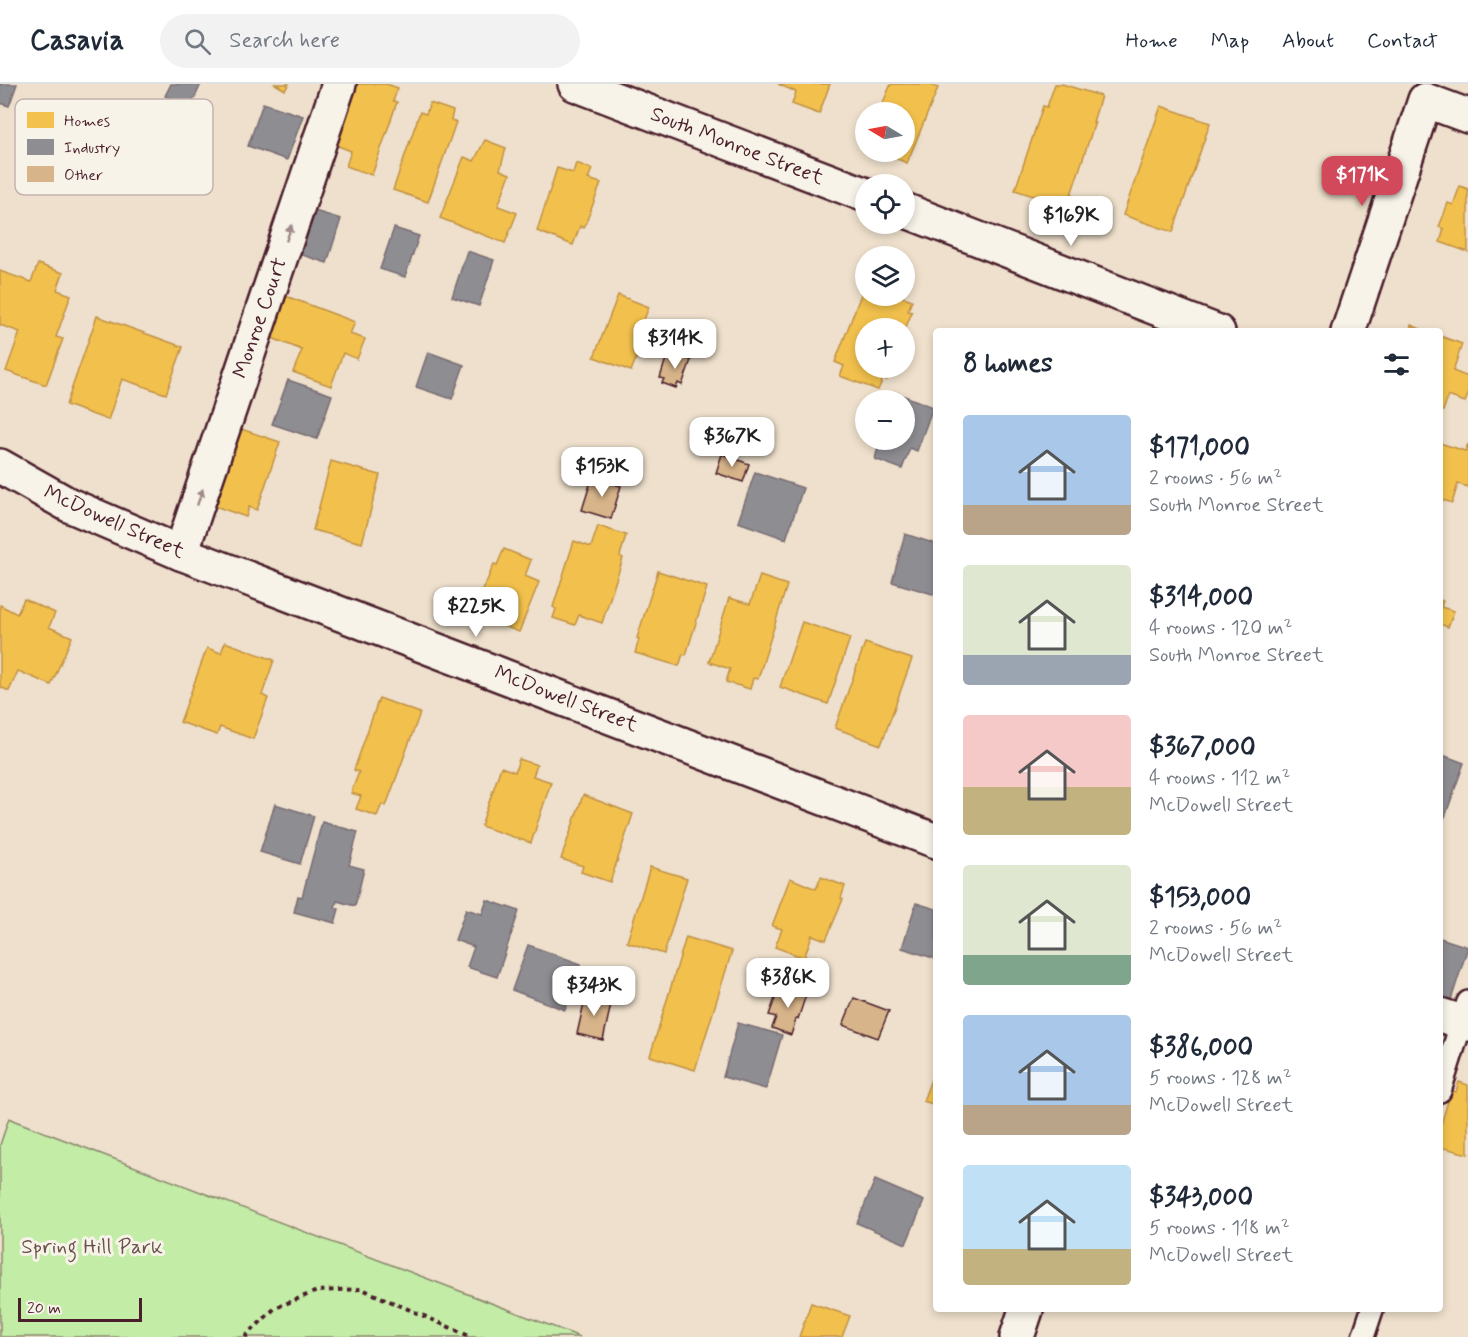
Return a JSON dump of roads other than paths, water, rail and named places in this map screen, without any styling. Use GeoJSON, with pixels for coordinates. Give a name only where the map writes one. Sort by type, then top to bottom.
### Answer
{"type":"FeatureCollection","features":[{"type":"Feature","properties":{"kind":"street","name":"Monroe Court"},"geometry":{"type":"LineString","coordinates":[[181,553],[339,84]]}},
{"type":"Feature","properties":{"kind":"street","name":"South Monroe Street"},"geometry":{"type":"LineString","coordinates":[[575,84],[855,191]]}},
{"type":"Feature","properties":{"kind":"street"},"geometry":{"type":"LineString","coordinates":[[1349,328],[1430,92],[1468,116]]}},
{"type":"Feature","properties":{"kind":"street"},"geometry":{"type":"LineString","coordinates":[[915,214],[1208,328]]}},
{"type":"Feature","properties":{"kind":"street","name":"McDowell Street"},"geometry":{"type":"LineString","coordinates":[[0,466],[69,505],[181,553],[933,840]]}},
{"type":"Feature","properties":{"kind":"street"},"geometry":{"type":"LineString","coordinates":[[1017,1337],[1025,1312]]}},
{"type":"Feature","properties":{"kind":"lane"},"geometry":{"type":"LineString","coordinates":[[1443,1079],[1459,1016]]}},
{"type":"Feature","properties":{"kind":"lane"},"geometry":{"type":"LineString","coordinates":[[1363,1337],[1371,1312]]}},
{"type":"Feature","properties":{"kind":"park label","name":"Spring Hill Park"},"geometry":{"type":"Point","coordinates":[92,1247]}}]}
